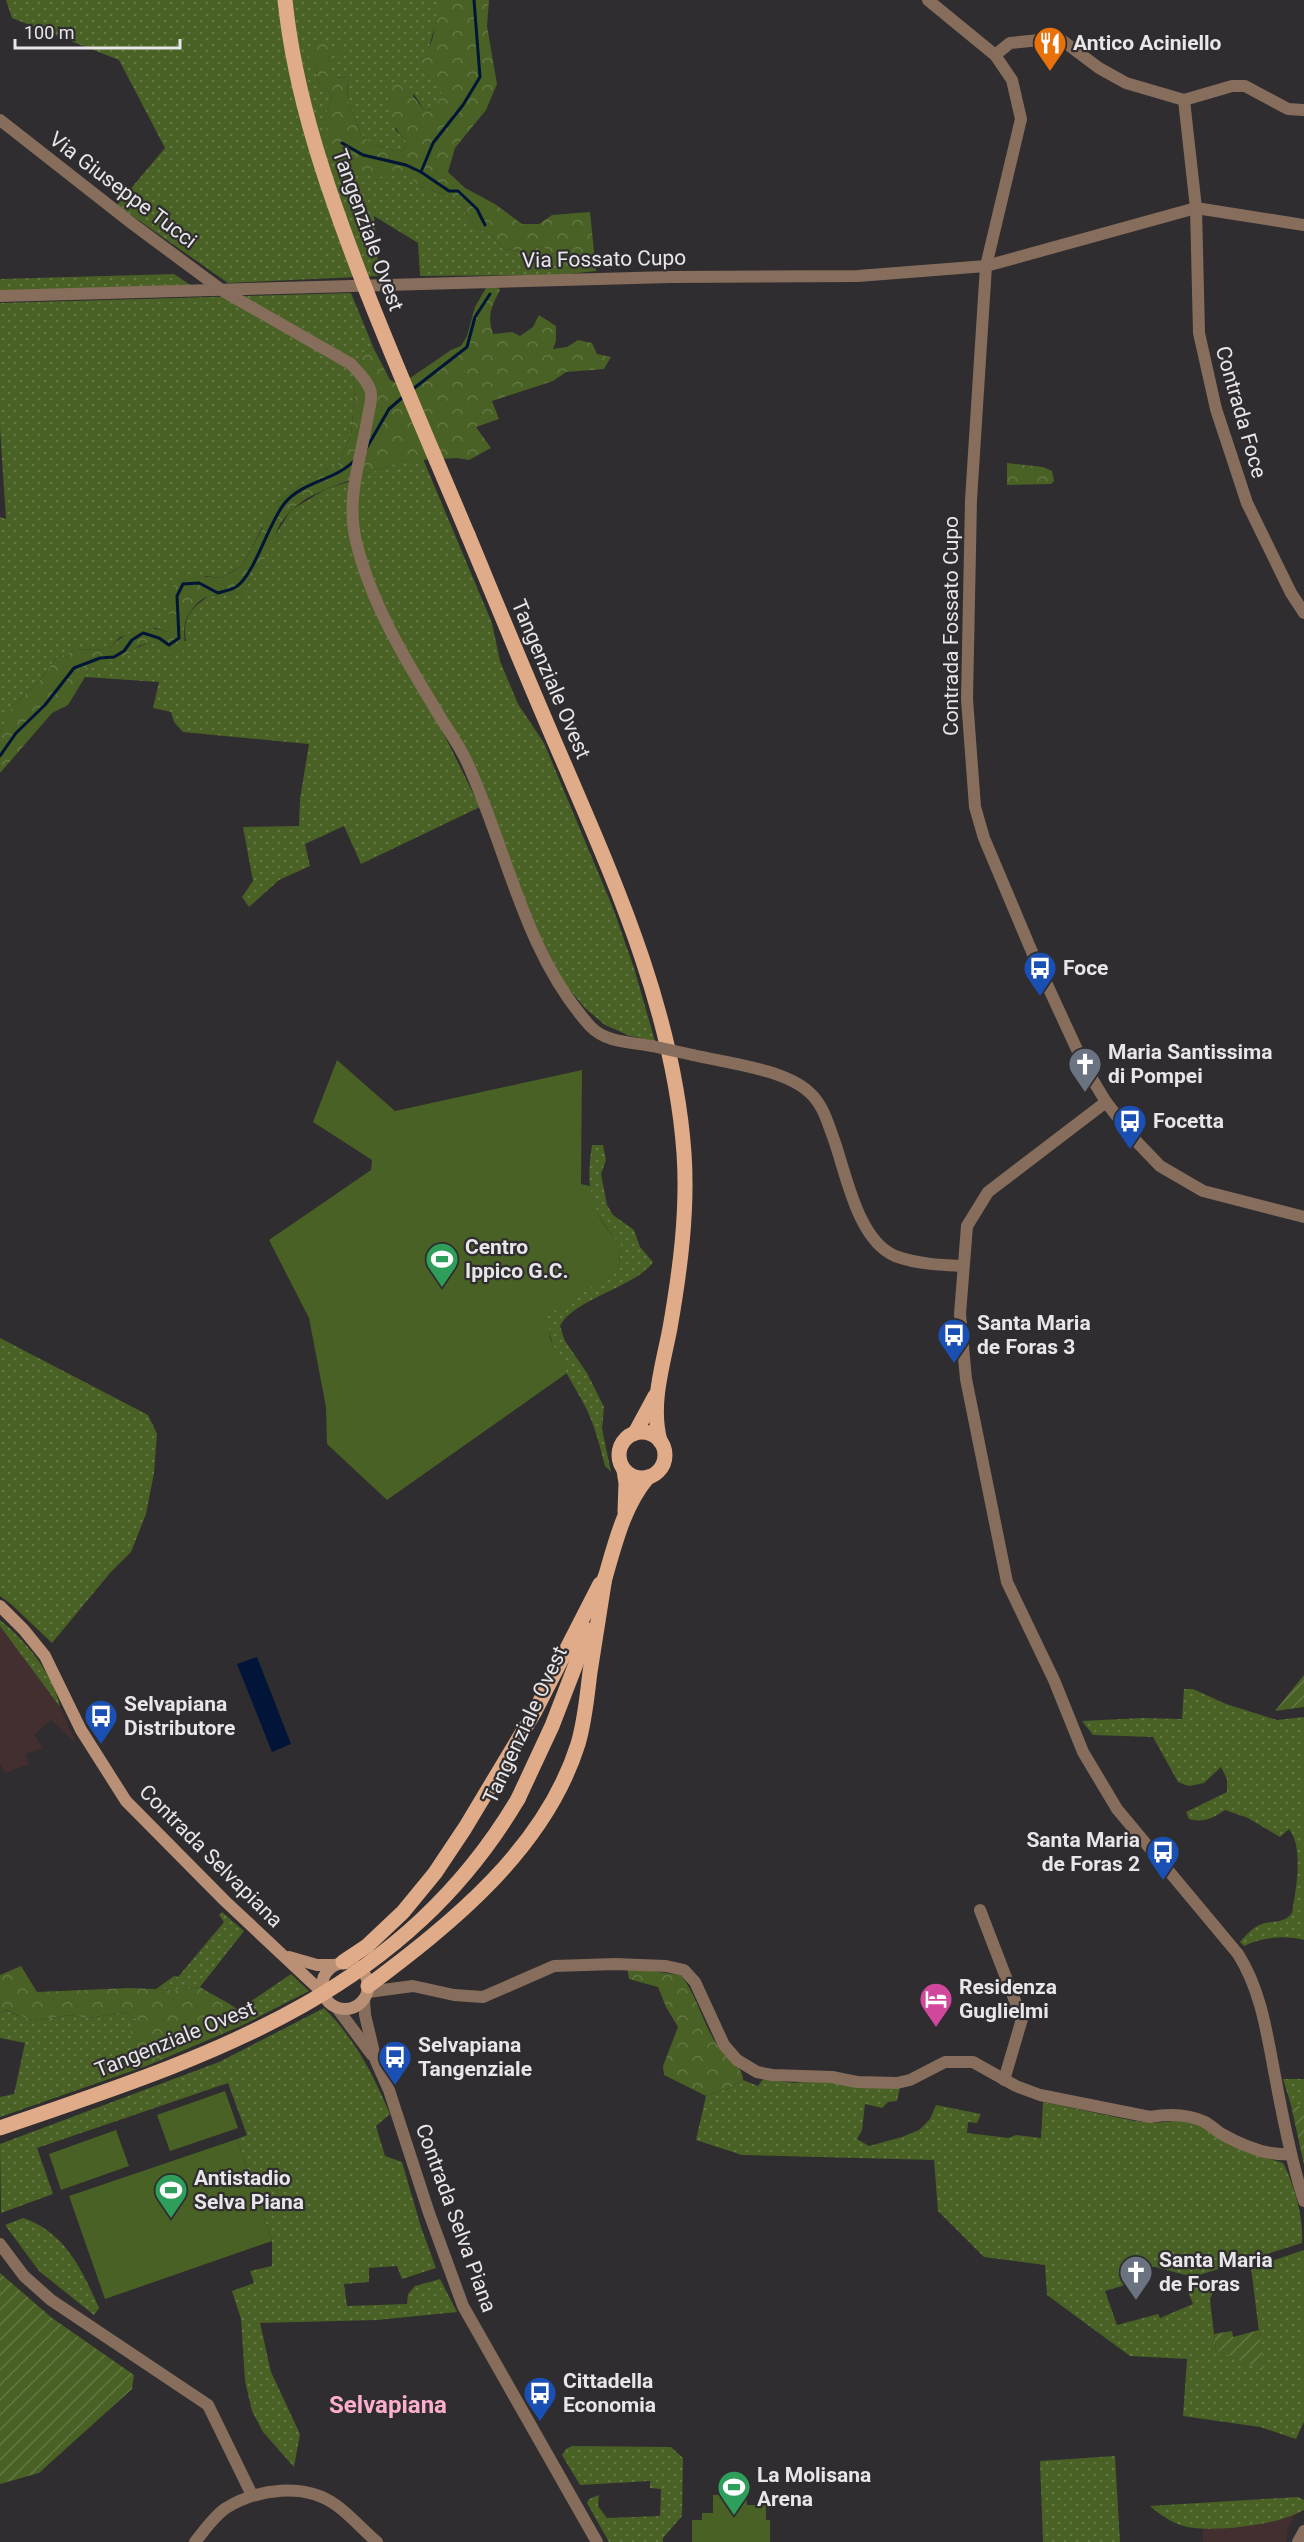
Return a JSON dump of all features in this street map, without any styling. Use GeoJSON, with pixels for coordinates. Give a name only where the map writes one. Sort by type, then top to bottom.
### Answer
{"type":"FeatureCollection","features":[{"type":"Feature","properties":{"kind":"main road","name":"Tangenziale Ovest"},"geometry":{"type":"LineString","coordinates":[[285,0],[301,92],[319,159],[348,243],[389,349],[610,872],[648,974],[672,1063],[684,1154],[682,1247],[657,1391],[656,1428],[660,1441]]}},
{"type":"Feature","properties":{"kind":"main road","name":"Tangenziale Ovest"},"geometry":{"type":"LineString","coordinates":[[635,1433],[657,1391]]}},
{"type":"Feature","properties":{"kind":"main road"},"geometry":{"type":"LineString","coordinates":[[635,1433],[649,1433],[660,1441],[664,1462],[660,1469],[648,1478],[635,1477],[624,1470],[619,1452],[624,1440],[635,1433]]}},
{"type":"Feature","properties":{"kind":"main road","name":"Tangenziale Ovest"},"geometry":{"type":"LineString","coordinates":[[624,1470],[625,1516]]}},
{"type":"Feature","properties":{"kind":"main road","name":"Tangenziale Ovest"},"geometry":{"type":"LineString","coordinates":[[0,2128],[213,2051],[293,2012],[347,1980],[394,1946],[441,1902],[490,1843],[518,1799],[552,1726],[583,1649],[625,1516],[639,1487],[648,1478]]}},
{"type":"Feature","properties":{"kind":"main road"},"geometry":{"type":"LineString","coordinates":[[605,1577],[581,1731],[569,1768],[531,1835],[496,1876],[424,1944],[352,2008],[337,2008],[328,2002],[323,1993],[323,1977],[367,1946],[403,1912],[435,1873],[465,1828],[534,1713],[596,1590],[605,1577]]}},
{"type":"Feature","properties":{"kind":"main road","name":"Contrada Selvapiana"},"geometry":{"type":"LineString","coordinates":[[0,1606],[45,1656],[81,1730],[126,1801],[225,1901],[323,1993]]}},
{"type":"Feature","properties":{"kind":"main road","name":"Contrada Selvapiana"},"geometry":{"type":"LineString","coordinates":[[280,1953],[302,1962],[339,1964]]}},
{"type":"Feature","properties":{"kind":"main road"},"geometry":{"type":"LineString","coordinates":[[339,1964],[361,1969],[368,1980],[367,1993]]}},
{"type":"Feature","properties":{"kind":"street","name":"Contrada Fossato Cupo"},"geometry":{"type":"LineString","coordinates":[[928,0],[995,55],[1012,80],[1021,119],[986,266],[971,500],[967,699],[975,807],[984,838],[1032,952],[1085,1068],[1106,1102],[1136,1142],[1160,1166],[1203,1191],[1304,1217]]}},
{"type":"Feature","properties":{"kind":"street"},"geometry":{"type":"LineString","coordinates":[[995,55],[1010,44],[1059,38],[1099,68],[1126,84],[1184,100],[1232,86],[1245,86],[1288,109],[1304,110]]}},
{"type":"Feature","properties":{"kind":"street","name":"Contrada Foce"},"geometry":{"type":"LineString","coordinates":[[1184,100],[1199,255],[1198,333],[1216,409],[1247,503],[1291,593],[1304,613]]}},
{"type":"Feature","properties":{"kind":"street","name":"Via Giuseppe Tucci"},"geometry":{"type":"LineString","coordinates":[[0,120],[223,291],[351,364],[362,377],[371,394],[362,448],[357,461],[352,515],[356,542],[377,601],[402,654],[465,758],[495,829],[528,926],[572,1004],[591,1027],[603,1038],[652,1046],[751,1068],[794,1081],[820,1104],[850,1191],[864,1223],[875,1240],[892,1255],[926,1264],[963,1266]]}},
{"type":"Feature","properties":{"kind":"street"},"geometry":{"type":"LineString","coordinates":[[986,266],[1196,208],[1304,225]]}},
{"type":"Feature","properties":{"kind":"street","name":"Via Fossato Cupo"},"geometry":{"type":"LineString","coordinates":[[0,297],[743,275],[858,276],[986,266]]}},
{"type":"Feature","properties":{"kind":"street"},"geometry":{"type":"LineString","coordinates":[[1106,1102],[988,1192],[967,1226],[960,1314],[966,1379],[1007,1582],[1054,1680],[1083,1752],[1117,1809],[1238,1954],[1250,1973],[1266,2028],[1290,2154],[1304,2201]]}},
{"type":"Feature","properties":{"kind":"street"},"geometry":{"type":"LineString","coordinates":[[981,1910],[1022,2019],[1004,2080]]}},
{"type":"Feature","properties":{"kind":"street"},"geometry":{"type":"LineString","coordinates":[[376,2061],[365,2015],[367,1993],[413,1986],[454,1995],[483,1997],[554,1966],[615,1964],[666,1966],[684,1970],[695,1982],[724,2045],[737,2060],[757,2072],[772,2075],[832,2077],[857,2082],[897,2083],[910,2080],[945,2062],[973,2062],[1004,2080],[1040,2095],[1150,2117],[1167,2114],[1204,2122],[1222,2134],[1260,2151],[1275,2155],[1290,2154]]}},
{"type":"Feature","properties":{"kind":"street"},"geometry":{"type":"LineString","coordinates":[[337,2008],[376,2061]]}},
{"type":"Feature","properties":{"kind":"street","name":"Contrada Selva Piana"},"geometry":{"type":"LineString","coordinates":[[376,2061],[389,2090],[429,2213],[463,2306],[597,2542]]}},
{"type":"Feature","properties":{"kind":"street"},"geometry":{"type":"LineString","coordinates":[[0,2244],[24,2276],[51,2300],[208,2405],[252,2495]]}},
{"type":"Feature","properties":{"kind":"street"},"geometry":{"type":"LineString","coordinates":[[195,2542],[224,2509],[252,2495],[278,2490],[305,2493],[334,2504],[377,2542]]}},
{"type":"Feature","properties":{"kind":"street"},"geometry":{"type":"LineString","coordinates":[[1298,2542],[1304,2531]]}},
{"type":"Feature","properties":{"kind":"shaded area"},"geometry":{"type":"Polygon","coordinates":[[[0,1626],[60,1707],[76,1743],[51,1720],[34,1735],[43,1748],[25,1754],[29,1764],[6,1773],[0,1764],[0,1626]]]}},
{"type":"Feature","properties":{"kind":"shaded area"},"geometry":{"type":"Polygon","coordinates":[[[1298,2497],[1304,2500],[1304,2510],[1296,2514],[1288,2527],[1286,2542],[1203,2542],[1202,2503],[1298,2497]]]}},
{"type":"Feature","properties":{"kind":"green space"},"geometry":{"type":"Polygon","coordinates":[[[6,0],[443,0],[423,70],[443,89],[436,109],[424,110],[414,94],[395,129],[406,141],[404,150],[395,151],[372,144],[361,134],[348,101],[347,78],[333,77],[328,54],[342,51],[309,56],[316,68],[318,82],[332,95],[326,115],[337,163],[352,166],[372,176],[407,173],[419,186],[453,197],[476,227],[490,234],[504,249],[527,252],[541,246],[552,253],[560,275],[420,276],[418,243],[374,216],[379,276],[228,283],[117,205],[165,148],[119,60],[12,18],[6,0]]]}},
{"type":"Feature","properties":{"kind":"green space"},"geometry":{"type":"Polygon","coordinates":[[[443,0],[489,0],[487,26],[497,84],[486,110],[455,148],[448,172],[465,188],[495,204],[522,224],[539,224],[552,215],[590,212],[596,271],[560,275],[552,253],[541,246],[528,252],[504,249],[490,234],[476,227],[453,197],[419,186],[407,174],[372,176],[327,155],[326,115],[332,95],[318,82],[316,68],[309,56],[314,40],[344,52],[328,55],[334,77],[347,78],[348,101],[361,134],[372,144],[395,151],[404,150],[406,141],[396,128],[391,115],[387,84],[403,83],[424,110],[436,109],[442,89],[423,70],[419,57],[430,45],[443,0]]]}},
{"type":"Feature","properties":{"kind":"green space"},"geometry":{"type":"Polygon","coordinates":[[[174,274],[193,287],[0,293],[0,279],[174,274]]]}},
{"type":"Feature","properties":{"kind":"green space"},"geometry":{"type":"Polygon","coordinates":[[[496,286],[500,290],[491,312],[490,322],[493,334],[512,332],[520,336],[533,327],[539,315],[556,326],[556,341],[553,349],[567,347],[578,340],[592,343],[597,354],[611,357],[604,369],[566,372],[553,381],[492,401],[499,419],[476,427],[491,448],[469,460],[457,458],[402,461],[307,498],[291,510],[280,524],[257,576],[250,579],[243,592],[206,597],[194,606],[185,623],[183,651],[174,653],[151,642],[139,646],[117,661],[90,665],[68,705],[52,713],[0,773],[0,732],[7,716],[16,703],[41,679],[56,658],[75,650],[109,649],[122,637],[136,630],[151,629],[168,632],[170,588],[186,575],[221,578],[242,566],[263,528],[260,519],[266,507],[275,504],[322,470],[337,465],[351,436],[355,391],[353,377],[365,352],[374,349],[390,380],[400,385],[451,350],[461,346],[467,336],[475,307],[486,288],[496,286]]]}},
{"type":"Feature","properties":{"kind":"green space"},"geometry":{"type":"Polygon","coordinates":[[[351,293],[374,349],[365,352],[353,377],[355,391],[351,436],[337,465],[322,470],[275,504],[242,566],[221,578],[205,576],[170,613],[168,632],[155,628],[120,637],[109,649],[75,650],[56,658],[41,679],[16,703],[0,732],[0,517],[6,519],[0,428],[0,303],[351,293]]]}},
{"type":"Feature","properties":{"kind":"green space"},"geometry":{"type":"Polygon","coordinates":[[[423,459],[492,623],[500,661],[518,704],[544,743],[613,908],[634,968],[655,1041],[630,1036],[605,1025],[585,1008],[565,984],[533,924],[504,842],[390,622],[374,584],[357,520],[358,477],[402,461],[423,459]]]}},
{"type":"Feature","properties":{"kind":"green space"},"geometry":{"type":"Polygon","coordinates":[[[1007,463],[1043,467],[1052,471],[1054,481],[1051,484],[1007,485],[1007,463]]]}},
{"type":"Feature","properties":{"kind":"green space"},"geometry":{"type":"Polygon","coordinates":[[[351,481],[348,526],[436,718],[480,807],[361,864],[344,826],[305,844],[310,866],[279,880],[249,907],[242,897],[253,881],[243,827],[299,826],[300,799],[309,744],[183,732],[174,722],[171,712],[153,708],[159,682],[85,677],[90,665],[151,642],[186,641],[187,618],[193,609],[208,596],[243,592],[250,579],[257,575],[272,540],[291,510],[326,489],[351,481]]]}},
{"type":"Feature","properties":{"kind":"green space","name":"Centro Ippico G.C."},"geometry":{"type":"Polygon","coordinates":[[[337,1060],[395,1111],[582,1070],[581,1184],[590,1186],[594,1204],[601,1219],[621,1246],[619,1264],[615,1272],[548,1315],[550,1338],[567,1373],[387,1500],[327,1444],[326,1407],[309,1318],[269,1240],[371,1170],[372,1160],[313,1122],[337,1060]]]}},
{"type":"Feature","properties":{"kind":"green space"},"geometry":{"type":"Polygon","coordinates":[[[592,1145],[603,1145],[606,1160],[601,1174],[607,1205],[613,1215],[634,1230],[640,1247],[653,1262],[633,1279],[578,1308],[560,1326],[565,1341],[587,1373],[604,1407],[602,1429],[611,1472],[605,1466],[589,1415],[551,1340],[547,1315],[614,1272],[619,1264],[621,1246],[597,1211],[590,1188],[592,1145]]]}},
{"type":"Feature","properties":{"kind":"green space"},"geometry":{"type":"Polygon","coordinates":[[[0,1338],[148,1415],[157,1434],[154,1473],[146,1514],[131,1552],[110,1573],[52,1643],[0,1596],[0,1338]]]}},
{"type":"Feature","properties":{"kind":"green space"},"geometry":{"type":"Polygon","coordinates":[[[0,1620],[29,1648],[45,1670],[60,1707],[0,1626],[0,1620]]]}},
{"type":"Feature","properties":{"kind":"green space"},"geometry":{"type":"Polygon","coordinates":[[[1304,1675],[1304,1707],[1275,1711],[1304,1675]]]}},
{"type":"Feature","properties":{"kind":"green space"},"geometry":{"type":"Polygon","coordinates":[[[1184,1689],[1193,1689],[1226,1704],[1277,1720],[1304,1717],[1304,1940],[1274,1938],[1244,1946],[1240,1942],[1259,1925],[1282,1920],[1292,1913],[1298,1857],[1294,1837],[1289,1829],[1280,1837],[1248,1818],[1225,1810],[1208,1819],[1189,1819],[1186,1812],[1227,1792],[1227,1779],[1221,1767],[1204,1783],[1189,1786],[1178,1782],[1153,1737],[1093,1735],[1082,1721],[1182,1719],[1184,1689]]]}},
{"type":"Feature","properties":{"kind":"green space"},"geometry":{"type":"Polygon","coordinates":[[[222,1912],[244,1931],[200,1987],[183,1990],[156,1989],[174,1976],[178,1977],[224,1922],[219,1915],[222,1912]]]}},
{"type":"Feature","properties":{"kind":"green space"},"geometry":{"type":"Polygon","coordinates":[[[21,1966],[37,1992],[128,1988],[183,1990],[200,1987],[238,2010],[241,2026],[149,2065],[139,2053],[132,2055],[131,2031],[138,2020],[124,2012],[89,2018],[69,2015],[33,2021],[6,2010],[0,2012],[0,1975],[21,1966]]]}},
{"type":"Feature","properties":{"kind":"green space"},"geometry":{"type":"Polygon","coordinates":[[[627,1968],[681,1975],[692,1992],[713,2038],[740,2070],[743,2080],[732,2087],[706,2096],[664,2075],[663,2066],[678,2027],[658,1987],[629,1979],[627,1968]]]}},
{"type":"Feature","properties":{"kind":"green space"},"geometry":{"type":"Polygon","coordinates":[[[291,1974],[309,1991],[241,2026],[238,2010],[291,1974]]]}},
{"type":"Feature","properties":{"kind":"green space"},"geometry":{"type":"Polygon","coordinates":[[[324,2008],[345,2032],[362,2058],[390,2114],[376,2126],[385,2156],[402,2162],[436,2268],[402,2279],[397,2266],[369,2268],[369,2282],[344,2284],[347,2306],[407,2304],[408,2294],[415,2286],[440,2279],[457,2312],[377,2320],[260,2323],[271,2372],[300,2434],[294,2467],[263,2432],[252,2411],[245,2381],[241,2319],[232,2291],[254,2283],[250,2271],[272,2266],[272,2241],[237,2139],[247,2135],[228,2083],[37,2148],[53,2194],[1,2213],[0,2144],[219,2062],[324,2008]]]}},
{"type":"Feature","properties":{"kind":"green space"},"geometry":{"type":"Polygon","coordinates":[[[5,2010],[33,2021],[69,2015],[89,2018],[124,2012],[138,2020],[132,2054],[139,2053],[149,2065],[0,2117],[0,2097],[14,2094],[25,2043],[0,2038],[0,2012],[5,2010]]]}},
{"type":"Feature","properties":{"kind":"green space"},"geometry":{"type":"Polygon","coordinates":[[[763,2079],[795,2083],[814,2080],[900,2087],[897,2101],[888,2102],[882,2108],[865,2104],[862,2130],[857,2139],[869,2146],[919,2130],[930,2119],[936,2105],[981,2114],[977,2123],[968,2122],[967,2133],[1009,2138],[1016,2135],[1041,2138],[1043,2102],[1135,2121],[1153,2123],[1187,2120],[1251,2153],[1283,2163],[1297,2202],[1302,2243],[1193,2277],[1155,2267],[1141,2267],[1131,2273],[1135,2282],[1105,2291],[1117,2325],[1158,2314],[1160,2318],[1193,2304],[1187,2289],[1217,2280],[1210,2300],[1216,2350],[1264,2371],[1251,2268],[1304,2250],[1304,2422],[1296,2439],[1260,2427],[1183,2416],[1187,2359],[1130,2356],[1047,2295],[1045,2265],[984,2257],[938,2211],[934,2160],[742,2155],[696,2140],[706,2096],[732,2087],[743,2080],[758,2086],[763,2079]]]}},
{"type":"Feature","properties":{"kind":"green space"},"geometry":{"type":"Polygon","coordinates":[[[1283,2079],[1304,2079],[1304,2106],[1291,2105],[1283,2079]]]}},
{"type":"Feature","properties":{"kind":"green space"},"geometry":{"type":"Polygon","coordinates":[[[225,2091],[238,2128],[170,2151],[157,2115],[225,2091]]]}},
{"type":"Feature","properties":{"kind":"green space"},"geometry":{"type":"Polygon","coordinates":[[[1291,2105],[1304,2106],[1304,2165],[1291,2105]]]}},
{"type":"Feature","properties":{"kind":"green space"},"geometry":{"type":"Polygon","coordinates":[[[116,2130],[129,2166],[61,2190],[49,2154],[116,2130]]]}},
{"type":"Feature","properties":{"kind":"green space","name":"Antistadio Selva Piana"},"geometry":{"type":"Polygon","coordinates":[[[237,2139],[272,2241],[105,2299],[69,2196],[237,2139]]]}},
{"type":"Feature","properties":{"kind":"green space"},"geometry":{"type":"Polygon","coordinates":[[[23,2218],[38,2224],[50,2233],[70,2254],[99,2308],[94,2315],[39,2271],[5,2225],[23,2218]]]}},
{"type":"Feature","properties":{"kind":"green space"},"geometry":{"type":"Polygon","coordinates":[[[0,2273],[52,2318],[134,2375],[132,2389],[39,2473],[0,2484],[0,2273]]]}},
{"type":"Feature","properties":{"kind":"green space"},"geometry":{"type":"Polygon","coordinates":[[[1259,2330],[1265,2372],[1216,2350],[1214,2334],[1232,2331],[1233,2337],[1259,2330]]]}},
{"type":"Feature","properties":{"kind":"green space"},"geometry":{"type":"Polygon","coordinates":[[[572,2446],[671,2447],[683,2458],[682,2516],[663,2538],[663,2542],[609,2542],[587,2503],[589,2499],[599,2495],[598,2506],[607,2518],[660,2516],[661,2489],[650,2488],[650,2481],[580,2485],[562,2455],[572,2446]]]}},
{"type":"Feature","properties":{"kind":"green space"},"geometry":{"type":"Polygon","coordinates":[[[1115,2456],[1120,2542],[1043,2542],[1040,2461],[1115,2456]]]}},
{"type":"Feature","properties":{"kind":"green space","name":"La Molisana Arena"},"geometry":{"type":"Polygon","coordinates":[[[713,2495],[746,2495],[747,2505],[766,2505],[766,2520],[770,2520],[770,2542],[692,2542],[692,2520],[702,2520],[702,2513],[713,2513],[713,2495]]]}},
{"type":"Feature","properties":{"kind":"green space"},"geometry":{"type":"Polygon","coordinates":[[[1298,2497],[1304,2500],[1304,2510],[1293,2515],[1266,2523],[1220,2529],[1182,2526],[1150,2506],[1298,2497]]]}},
{"type":"Feature","properties":{"kind":"water"},"geometry":{"type":"Polygon","coordinates":[[[257,1657],[291,1744],[272,1752],[237,1664],[257,1657]]]}},
{"type":"Feature","properties":{"kind":"waterway"},"geometry":{"type":"LineString","coordinates":[[421,172],[433,143],[463,105],[480,77],[474,0]]}},
{"type":"Feature","properties":{"kind":"waterway"},"geometry":{"type":"LineString","coordinates":[[342,143],[363,155],[406,165],[449,191],[458,191],[477,209],[485,225]]}},
{"type":"Feature","properties":{"kind":"waterway"},"geometry":{"type":"LineString","coordinates":[[413,389],[467,347],[475,317],[490,294]]}},
{"type":"Feature","properties":{"kind":"waterway"},"geometry":{"type":"LineString","coordinates":[[366,449],[389,409],[403,397]]}},
{"type":"Feature","properties":{"kind":"waterway"},"geometry":{"type":"LineString","coordinates":[[0,756],[16,733],[45,705],[74,668],[100,658],[114,657],[143,633],[159,638],[169,645],[179,638],[177,596],[183,584],[199,583],[218,593],[236,587],[249,572],[278,513],[291,496],[347,467],[355,460]]}},
{"type":"Feature","properties":{"kind":"place","name":"Antico Aciniello"},"geometry":{"type":"Point","coordinates":[1050,72]}},
{"type":"Feature","properties":{"kind":"place","name":"Foce"},"geometry":{"type":"Point","coordinates":[1040,997]}},
{"type":"Feature","properties":{"kind":"place","name":"Maria Santissima di Pompei"},"geometry":{"type":"Point","coordinates":[1085,1093]}},
{"type":"Feature","properties":{"kind":"place","name":"Focetta"},"geometry":{"type":"Point","coordinates":[1130,1150]}},
{"type":"Feature","properties":{"kind":"place","name":"Centro Ippico G.C."},"geometry":{"type":"Point","coordinates":[442,1288]}},
{"type":"Feature","properties":{"kind":"place","name":"Santa Maria de Foras 3"},"geometry":{"type":"Point","coordinates":[954,1364]}},
{"type":"Feature","properties":{"kind":"place","name":"Selvapiana Distributore"},"geometry":{"type":"Point","coordinates":[101,1745]}},
{"type":"Feature","properties":{"kind":"place","name":"Santa Maria de Foras 2"},"geometry":{"type":"Point","coordinates":[1163,1881]}},
{"type":"Feature","properties":{"kind":"place","name":"Residenza Guglielmi"},"geometry":{"type":"Point","coordinates":[936,2028]}},
{"type":"Feature","properties":{"kind":"place","name":"Selvapiana Tangenziale"},"geometry":{"type":"Point","coordinates":[395,2086]}},
{"type":"Feature","properties":{"kind":"place","name":"Antistadio Selva Piana"},"geometry":{"type":"Point","coordinates":[171,2219]}},
{"type":"Feature","properties":{"kind":"place","name":"Santa Maria de Foras"},"geometry":{"type":"Point","coordinates":[1136,2301]}},
{"type":"Feature","properties":{"kind":"place","name":"Cittadella Economia"},"geometry":{"type":"Point","coordinates":[540,2422]}},
{"type":"Feature","properties":{"kind":"place","name":"La Molisana Arena"},"geometry":{"type":"Point","coordinates":[734,2516]}},
{"type":"Feature","properties":{"kind":"district","name":"Selvapiana"},"geometry":{"type":"Point","coordinates":[388,2405]}}]}
